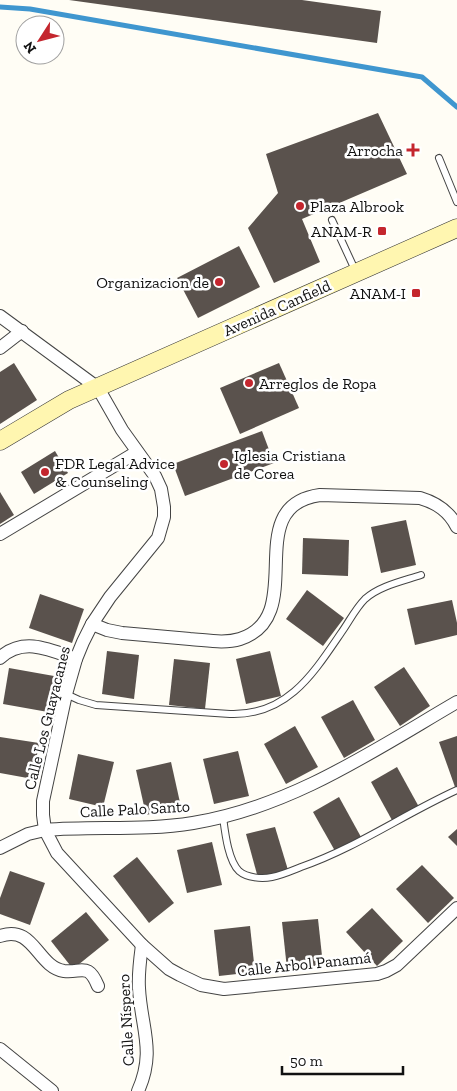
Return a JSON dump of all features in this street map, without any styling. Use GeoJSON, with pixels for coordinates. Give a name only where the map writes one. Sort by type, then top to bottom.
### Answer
{"type":"FeatureCollection","features":[{"type":"Feature","properties":{"kind":"main road","name":"Avenida Canfield"},"geometry":{"type":"LineString","coordinates":[[0,440],[46,412],[457,228]]}},
{"type":"Feature","properties":{"kind":"street","name":"Calle Los Guayacanes"},"geometry":{"type":"LineString","coordinates":[[0,316],[98,388],[137,452],[155,476],[161,490],[164,507],[162,527],[152,548],[110,597],[92,624],[76,659],[66,694],[43,801],[46,830],[57,853],[142,946]]}},
{"type":"Feature","properties":{"kind":"street"},"geometry":{"type":"LineString","coordinates":[[0,348],[22,331]]}},
{"type":"Feature","properties":{"kind":"street"},"geometry":{"type":"LineString","coordinates":[[0,534],[137,452]]}},
{"type":"Feature","properties":{"kind":"street"},"geometry":{"type":"LineString","coordinates":[[92,624],[122,634],[216,641],[233,640],[250,634],[264,621],[273,605],[278,534],[281,521],[292,506],[308,497],[320,495],[420,498],[439,505],[456,521]]}},
{"type":"Feature","properties":{"kind":"street"},"geometry":{"type":"LineString","coordinates":[[0,658],[13,649],[40,646],[76,659]]}},
{"type":"Feature","properties":{"kind":"street","name":"Calle Palo Santo"},"geometry":{"type":"LineString","coordinates":[[0,848],[28,834],[46,830],[155,827],[193,823],[265,805],[314,784],[457,702]]}},
{"type":"Feature","properties":{"kind":"street","name":"Calle Arbol Panamá"},"geometry":{"type":"LineString","coordinates":[[142,946],[180,976],[217,988],[241,988],[377,974],[397,965],[457,908]]}},
{"type":"Feature","properties":{"kind":"street"},"geometry":{"type":"LineString","coordinates":[[0,936],[15,933],[23,937],[54,967],[64,971],[82,969],[87,971],[94,978],[98,986]]}},
{"type":"Feature","properties":{"kind":"street","name":"Calle Níspero"},"geometry":{"type":"LineString","coordinates":[[138,1091],[146,1068],[147,1054],[139,989],[142,946]]}},
{"type":"Feature","properties":{"kind":"street"},"geometry":{"type":"LineString","coordinates":[[0,1049],[52,1091]]}},
{"type":"Feature","properties":{"kind":"lane"},"geometry":{"type":"LineString","coordinates":[[439,158],[457,202]]}},
{"type":"Feature","properties":{"kind":"lane"},"geometry":{"type":"LineString","coordinates":[[332,220],[357,273]]}},
{"type":"Feature","properties":{"kind":"lane"},"geometry":{"type":"LineString","coordinates":[[66,694],[86,703],[96,705],[230,714],[250,712],[268,707],[287,698],[303,685],[365,599],[384,588],[421,575]]}},
{"type":"Feature","properties":{"kind":"lane"},"geometry":{"type":"LineString","coordinates":[[223,817],[234,864],[244,874],[256,878],[267,878],[313,863],[342,850],[427,803],[457,790]]}},
{"type":"Feature","properties":{"kind":"building"},"geometry":{"type":"Polygon","coordinates":[[[69,0],[302,0],[381,11],[377,43],[69,0]]]}},
{"type":"Feature","properties":{"kind":"building","name":"Plaza Albrook"},"geometry":{"type":"Polygon","coordinates":[[[378,113],[407,174],[302,219],[320,262],[274,283],[248,228],[278,193],[266,154],[378,113]]]}},
{"type":"Feature","properties":{"kind":"building","name":"Organizacion de"},"geometry":{"type":"Polygon","coordinates":[[[239,246],[260,287],[198,318],[177,278],[239,246]]]}},
{"type":"Feature","properties":{"kind":"building"},"geometry":{"type":"Polygon","coordinates":[[[14,363],[37,400],[0,424],[0,372],[14,363]]]}},
{"type":"Feature","properties":{"kind":"building"},"geometry":{"type":"Polygon","coordinates":[[[279,363],[299,408],[240,434],[220,388],[279,363]]]}},
{"type":"Feature","properties":{"kind":"building","name":"Iglesia Cristiana de Corea"},"geometry":{"type":"Polygon","coordinates":[[[262,431],[274,463],[185,496],[173,464],[262,431]]]}},
{"type":"Feature","properties":{"kind":"building","name":"FDR Legal Advice & Counseling"},"geometry":{"type":"Polygon","coordinates":[[[55,451],[68,473],[34,494],[21,472],[55,451]]]}},
{"type":"Feature","properties":{"kind":"building"},"geometry":{"type":"Polygon","coordinates":[[[0,492],[14,515],[0,524],[0,492]]]}},
{"type":"Feature","properties":{"kind":"building"},"geometry":{"type":"Polygon","coordinates":[[[406,520],[416,565],[381,573],[371,527],[406,520]]]}},
{"type":"Feature","properties":{"kind":"building"},"geometry":{"type":"Polygon","coordinates":[[[303,538],[349,540],[348,576],[302,574],[303,538]]]}},
{"type":"Feature","properties":{"kind":"building"},"geometry":{"type":"Polygon","coordinates":[[[307,590],[344,618],[323,646],[286,619],[307,590]]]}},
{"type":"Feature","properties":{"kind":"building"},"geometry":{"type":"Polygon","coordinates":[[[40,594],[84,609],[72,643],[29,628],[40,594]]]}},
{"type":"Feature","properties":{"kind":"building"},"geometry":{"type":"Polygon","coordinates":[[[452,600],[457,623],[457,635],[415,645],[407,609],[452,600]]]}},
{"type":"Feature","properties":{"kind":"building"},"geometry":{"type":"Polygon","coordinates":[[[107,651],[139,655],[134,699],[102,694],[107,651]]]}},
{"type":"Feature","properties":{"kind":"building"},"geometry":{"type":"Polygon","coordinates":[[[270,651],[281,696],[246,704],[236,659],[270,651]]]}},
{"type":"Feature","properties":{"kind":"building"},"geometry":{"type":"Polygon","coordinates":[[[174,659],[210,663],[205,709],[169,705],[174,659]]]}},
{"type":"Feature","properties":{"kind":"building"},"geometry":{"type":"Polygon","coordinates":[[[404,667],[430,706],[400,726],[374,687],[404,667]]]}},
{"type":"Feature","properties":{"kind":"building"},"geometry":{"type":"Polygon","coordinates":[[[9,668],[54,676],[48,712],[3,704],[9,668]]]}},
{"type":"Feature","properties":{"kind":"building"},"geometry":{"type":"Polygon","coordinates":[[[353,700],[375,740],[344,758],[321,717],[353,700]]]}},
{"type":"Feature","properties":{"kind":"building"},"geometry":{"type":"Polygon","coordinates":[[[295,726],[318,767],[286,784],[264,744],[295,726]]]}},
{"type":"Feature","properties":{"kind":"building"},"geometry":{"type":"Polygon","coordinates":[[[457,736],[457,786],[455,787],[439,742],[457,736]]]}},
{"type":"Feature","properties":{"kind":"building"},"geometry":{"type":"Polygon","coordinates":[[[0,737],[39,743],[33,779],[0,773],[0,737]]]}},
{"type":"Feature","properties":{"kind":"building"},"geometry":{"type":"Polygon","coordinates":[[[238,751],[249,796],[214,804],[203,759],[238,751]]]}},
{"type":"Feature","properties":{"kind":"building"},"geometry":{"type":"Polygon","coordinates":[[[78,754],[114,762],[103,807],[69,799],[78,754]]]}},
{"type":"Feature","properties":{"kind":"building"},"geometry":{"type":"Polygon","coordinates":[[[171,762],[181,807],[146,815],[136,770],[171,762]]]}},
{"type":"Feature","properties":{"kind":"building"},"geometry":{"type":"Polygon","coordinates":[[[397,767],[419,807],[393,822],[371,782],[397,767]]]}},
{"type":"Feature","properties":{"kind":"building"},"geometry":{"type":"Polygon","coordinates":[[[339,797],[361,837],[335,851],[313,812],[339,797]]]}},
{"type":"Feature","properties":{"kind":"building"},"geometry":{"type":"Polygon","coordinates":[[[275,827],[288,870],[258,878],[246,834],[275,827]]]}},
{"type":"Feature","properties":{"kind":"building"},"geometry":{"type":"Polygon","coordinates":[[[457,829],[457,846],[448,837],[457,829]]]}},
{"type":"Feature","properties":{"kind":"building"},"geometry":{"type":"Polygon","coordinates":[[[212,842],[222,885],[187,893],[177,850],[212,842]]]}},
{"type":"Feature","properties":{"kind":"building"},"geometry":{"type":"Polygon","coordinates":[[[137,857],[174,903],[149,923],[113,876],[137,857]]]}},
{"type":"Feature","properties":{"kind":"building"},"geometry":{"type":"Polygon","coordinates":[[[422,865],[454,898],[428,923],[396,889],[422,865]]]}},
{"type":"Feature","properties":{"kind":"building"},"geometry":{"type":"Polygon","coordinates":[[[10,871],[45,883],[30,925],[0,914],[0,898],[10,871]]]}},
{"type":"Feature","properties":{"kind":"building"},"geometry":{"type":"Polygon","coordinates":[[[372,908],[403,941],[377,966],[346,932],[372,908]]]}},
{"type":"Feature","properties":{"kind":"building"},"geometry":{"type":"Polygon","coordinates":[[[86,912],[109,940],[73,969],[51,941],[86,912]]]}},
{"type":"Feature","properties":{"kind":"building"},"geometry":{"type":"Polygon","coordinates":[[[318,919],[323,965],[287,969],[282,922],[318,919]]]}},
{"type":"Feature","properties":{"kind":"building"},"geometry":{"type":"Polygon","coordinates":[[[250,926],[255,972],[219,976],[214,930],[250,926]]]}},
{"type":"Feature","properties":{"kind":"waterway"},"geometry":{"type":"LineString","coordinates":[[0,7],[30,9],[422,77],[457,107]]}},
{"type":"Feature","properties":{"kind":"place","name":"Arrocha"},"geometry":{"type":"Point","coordinates":[413,150]}},
{"type":"Feature","properties":{"kind":"place","name":"Plaza Albrook"},"geometry":{"type":"Point","coordinates":[300,206]}},
{"type":"Feature","properties":{"kind":"place","name":"ANAM-R"},"geometry":{"type":"Point","coordinates":[382,231]}},
{"type":"Feature","properties":{"kind":"place","name":"Organizacion de"},"geometry":{"type":"Point","coordinates":[219,282]}},
{"type":"Feature","properties":{"kind":"place","name":"ANAM-I"},"geometry":{"type":"Point","coordinates":[416,293]}},
{"type":"Feature","properties":{"kind":"place","name":"Arreglos de Ropa"},"geometry":{"type":"Point","coordinates":[249,383]}},
{"type":"Feature","properties":{"kind":"place","name":"Iglesia Cristiana de Corea"},"geometry":{"type":"Point","coordinates":[224,464]}},
{"type":"Feature","properties":{"kind":"place","name":"FDR Legal Advice & Counseling"},"geometry":{"type":"Point","coordinates":[45,472]}}]}
